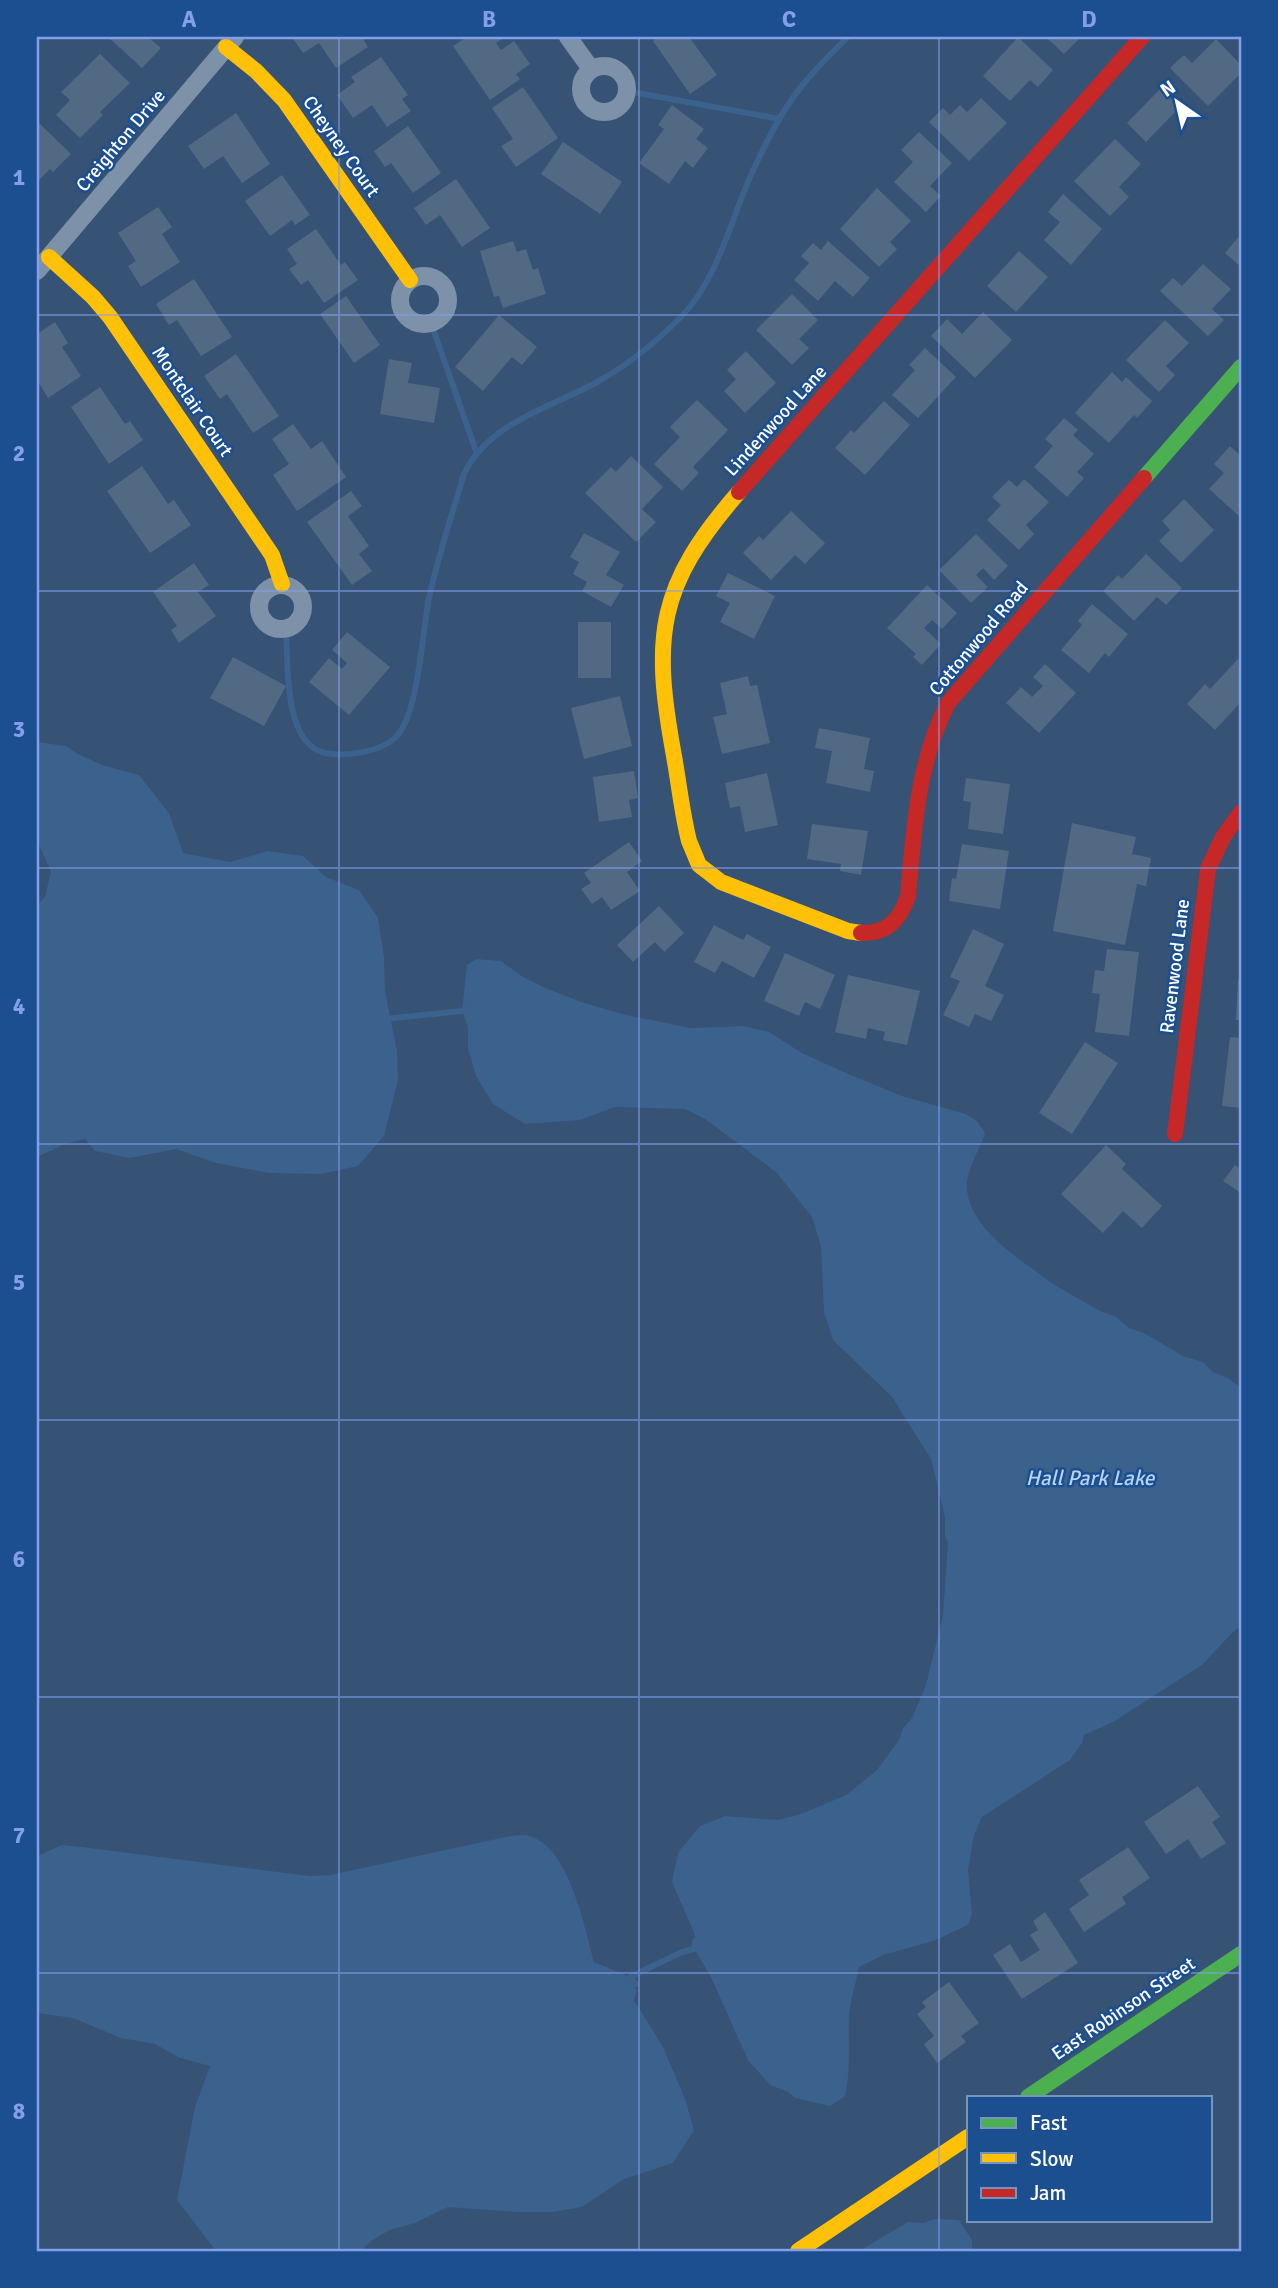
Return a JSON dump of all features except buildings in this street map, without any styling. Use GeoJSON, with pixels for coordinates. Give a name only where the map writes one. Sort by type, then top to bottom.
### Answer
{"type":"FeatureCollection","features":[{"type":"Feature","properties":{"kind":"street"},"geometry":{"type":"LineString","coordinates":[[568,37],[591,69]]}},
{"type":"Feature","properties":{"kind":"street","name":"Lindenwood Lane"},"geometry":{"type":"LineString","coordinates":[[744,891],[705,872],[693,855],[682,803],[661,667],[665,622],[677,580],[696,545],[713,522],[1142,37]]}},
{"type":"Feature","properties":{"kind":"street","name":"Creighton Drive"},"geometry":{"type":"LineString","coordinates":[[37,271],[231,42]]}},
{"type":"Feature","properties":{"kind":"street","name":"Cheyney Court"},"geometry":{"type":"LineString","coordinates":[[231,42],[284,100],[410,280]]}},
{"type":"Feature","properties":{"kind":"street","name":"Montclair Court"},"geometry":{"type":"LineString","coordinates":[[49,257],[93,297],[110,317],[272,555],[282,584]]}},
{"type":"Feature","properties":{"kind":"street","name":"Cottonwood Road"},"geometry":{"type":"LineString","coordinates":[[744,891],[864,935],[874,934],[894,923],[905,908],[908,896],[924,759],[948,703],[1241,368]]}},
{"type":"Feature","properties":{"kind":"street","name":"Ravenwood Lane"},"geometry":{"type":"LineString","coordinates":[[1175,1133],[1208,869],[1223,836],[1241,812]]}},
{"type":"Feature","properties":{"kind":"street","name":"East Robinson Street"},"geometry":{"type":"LineString","coordinates":[[1029,2096],[1241,1954]]}},
{"type":"Feature","properties":{"kind":"street"},"geometry":{"type":"LineString","coordinates":[[798,2251],[967,2138]]}},
{"type":"Feature","properties":{"kind":"water"},"geometry":{"type":"Polygon","coordinates":[[[37,742],[66,746],[102,765],[139,775],[169,813],[183,853],[230,862],[268,851],[303,856],[326,877],[359,890],[378,918],[384,958],[385,991],[397,1051],[398,1080],[384,1136],[358,1166],[321,1174],[269,1173],[216,1163],[176,1149],[130,1158],[95,1151],[85,1139],[65,1144],[37,1157],[37,905],[45,897],[51,871],[37,841],[37,742]]]}},
{"type":"Feature","properties":{"kind":"water","name":"Hall Park Lake"},"geometry":{"type":"Polygon","coordinates":[[[476,959],[501,961],[543,987],[626,1015],[691,1028],[743,1026],[769,1032],[802,1053],[846,1073],[902,1096],[966,1114],[978,1122],[985,1133],[970,1168],[967,1190],[978,1219],[1000,1244],[1053,1284],[1102,1312],[1115,1316],[1129,1328],[1144,1333],[1183,1356],[1203,1362],[1213,1372],[1228,1378],[1241,1388],[1241,1627],[1202,1665],[1113,1722],[1084,1735],[1082,1743],[1070,1760],[982,1817],[974,1835],[968,1870],[972,1914],[968,1925],[933,1941],[883,1955],[859,1967],[850,2011],[849,2067],[845,2096],[830,2106],[795,2098],[770,2085],[748,2060],[710,1975],[694,1949],[695,1935],[672,1882],[679,1851],[700,1826],[725,1816],[779,1820],[846,1795],[877,1770],[899,1740],[926,1685],[943,1615],[948,1543],[945,1536],[945,1517],[931,1459],[892,1397],[833,1340],[824,1312],[821,1247],[812,1217],[776,1172],[705,1119],[685,1109],[615,1107],[580,1120],[525,1124],[493,1104],[476,1076],[468,1049],[468,1027],[462,1011],[467,965],[476,959]]]}},
{"type":"Feature","properties":{"kind":"water"},"geometry":{"type":"Polygon","coordinates":[[[510,1836],[532,1837],[545,1844],[556,1857],[574,1891],[594,1962],[630,1977],[637,1991],[634,2000],[663,2047],[685,2099],[694,2130],[673,2163],[624,2179],[582,2207],[553,2212],[518,2212],[448,2207],[415,2223],[390,2230],[372,2240],[361,2251],[216,2251],[177,2200],[195,2107],[210,2066],[180,2058],[155,2044],[121,2038],[73,2018],[37,2013],[37,1856],[62,1845],[310,1876],[330,1875],[510,1836]]]}},
{"type":"Feature","properties":{"kind":"water"},"geometry":{"type":"Polygon","coordinates":[[[934,2219],[959,2220],[972,2240],[972,2251],[859,2251],[908,2222],[923,2223],[934,2219]]]}},
{"type":"Feature","properties":{"kind":"waterway"},"geometry":{"type":"LineString","coordinates":[[286,629],[288,680],[295,719],[301,734],[311,746],[325,753],[353,754],[372,750],[396,737],[404,726],[415,691],[429,598],[441,551],[464,474],[475,456],[489,441],[522,418],[620,368],[652,344],[681,317],[694,302],[714,268],[751,175],[780,118],[806,80],[848,37]]}},
{"type":"Feature","properties":{"kind":"waterway"},"geometry":{"type":"LineString","coordinates":[[627,91],[780,119]]}},
{"type":"Feature","properties":{"kind":"waterway"},"geometry":{"type":"LineString","coordinates":[[431,323],[477,454]]}},
{"type":"Feature","properties":{"kind":"waterway"},"geometry":{"type":"LineString","coordinates":[[384,1019],[462,1011],[468,1006]]}},
{"type":"Feature","properties":{"kind":"waterway"},"geometry":{"type":"LineString","coordinates":[[626,1985],[636,1984],[630,1977],[694,1949],[695,1941]]}},
{"type":"Feature","properties":{"kind":"traffic: fast"},"geometry":{"type":"LineString","coordinates":[[1144,478],[1241,367]]}},
{"type":"Feature","properties":{"kind":"traffic: fast"},"geometry":{"type":"LineString","coordinates":[[1029,2096],[1241,1954]]}},
{"type":"Feature","properties":{"kind":"traffic: slow"},"geometry":{"type":"LineString","coordinates":[[226,47],[256,71],[284,100],[410,280]]}},
{"type":"Feature","properties":{"kind":"traffic: slow"},"geometry":{"type":"LineString","coordinates":[[49,257],[93,297],[110,317],[272,555],[282,584]]}},
{"type":"Feature","properties":{"kind":"traffic: slow"},"geometry":{"type":"LineString","coordinates":[[739,492],[691,556],[677,585],[668,614],[663,645],[667,714],[689,841],[699,865],[721,882],[848,931],[861,933]]}},
{"type":"Feature","properties":{"kind":"traffic: slow"},"geometry":{"type":"LineString","coordinates":[[798,2251],[967,2138]]}},
{"type":"Feature","properties":{"kind":"traffic: jam"},"geometry":{"type":"LineString","coordinates":[[739,492],[1142,37]]}},
{"type":"Feature","properties":{"kind":"traffic: jam"},"geometry":{"type":"LineString","coordinates":[[861,933],[878,931],[891,924],[901,912],[908,896],[923,773],[948,703],[1144,478]]}},
{"type":"Feature","properties":{"kind":"traffic: jam"},"geometry":{"type":"LineString","coordinates":[[1175,1134],[1208,869],[1223,837],[1241,812]]}}]}
